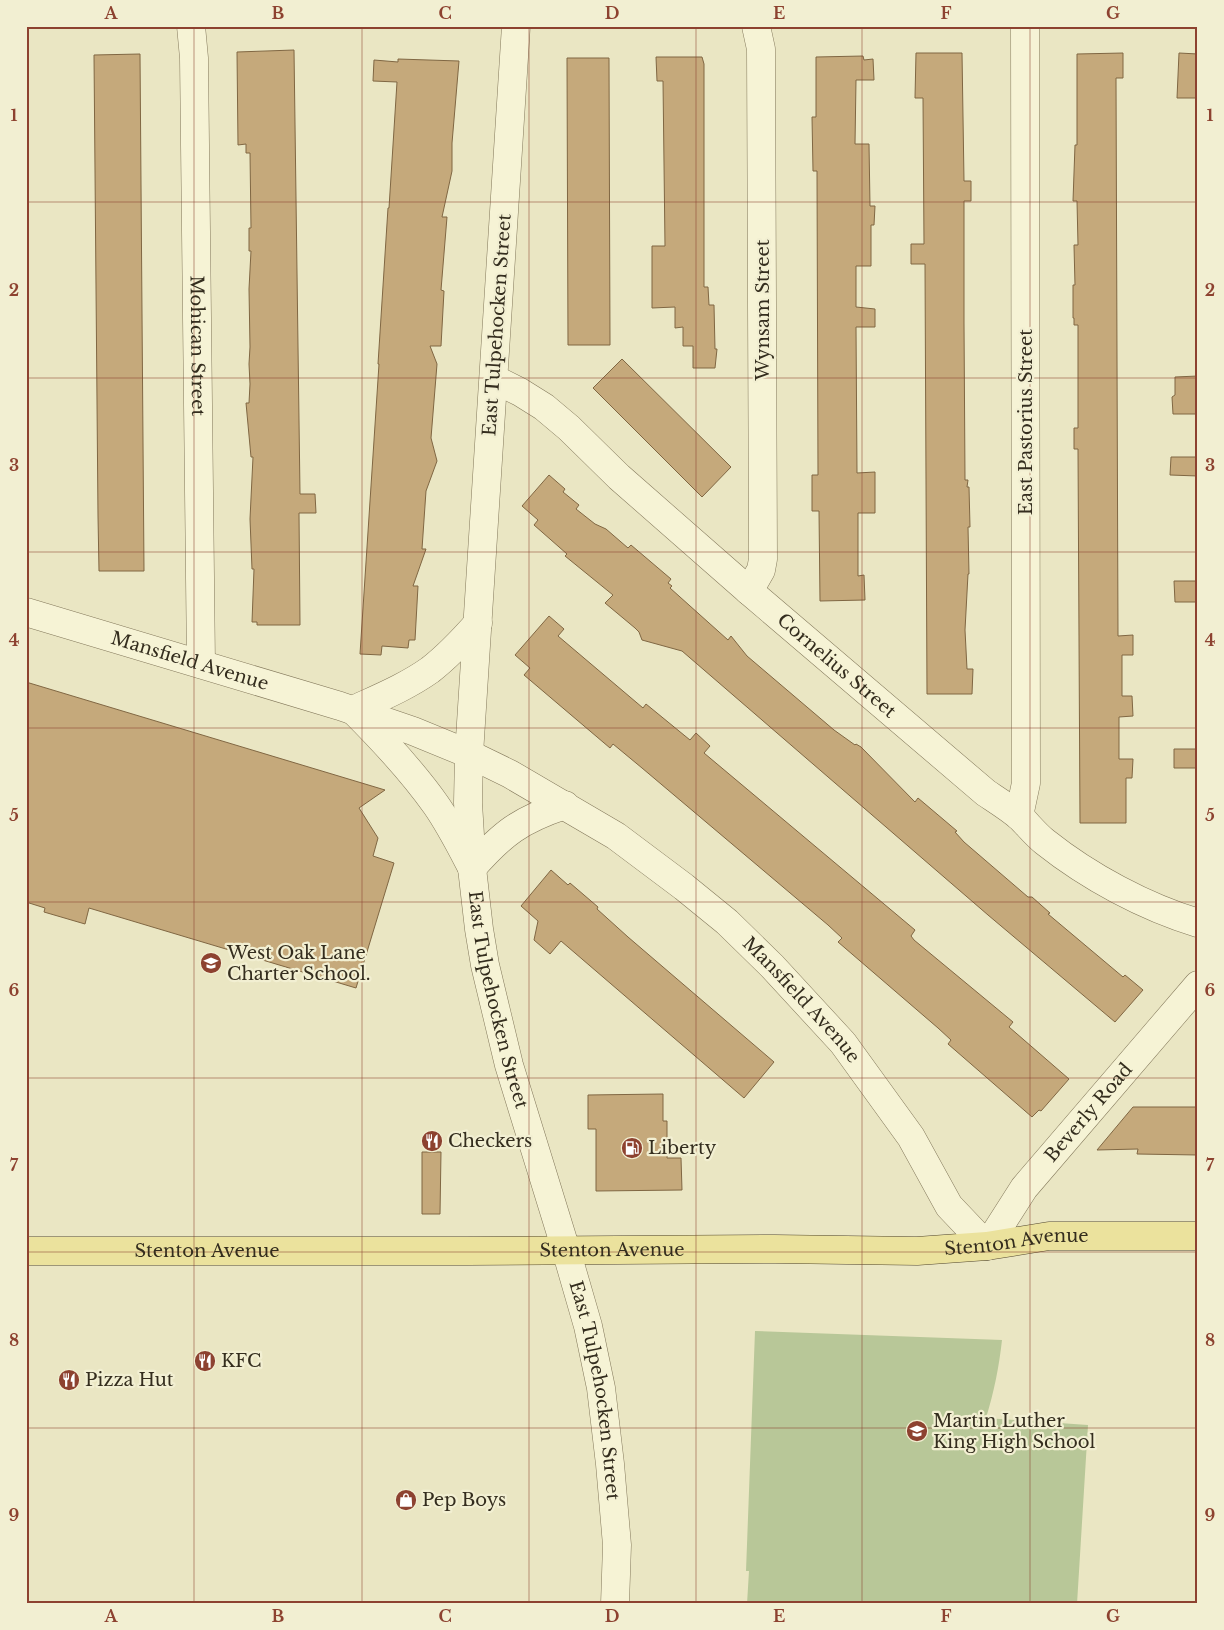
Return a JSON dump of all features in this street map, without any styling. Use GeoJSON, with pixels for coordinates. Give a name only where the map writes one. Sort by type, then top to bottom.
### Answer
{"type":"FeatureCollection","features":[{"type":"Feature","properties":{"kind":"main road","name":"Stenton Avenue"},"geometry":{"type":"LineString","coordinates":[[26,1251],[917,1250],[986,1246],[1049,1236],[1198,1236]]}},
{"type":"Feature","properties":{"kind":"street","name":"Mohican Street"},"geometry":{"type":"LineString","coordinates":[[190,26],[194,58],[201,664]]}},
{"type":"Feature","properties":{"kind":"street","name":"East Tulpehocken Street"},"geometry":{"type":"LineString","coordinates":[[516,26],[468,754],[468,803],[472,868],[485,964],[509,1065],[590,1335],[606,1421],[617,1545],[615,1604]]}},
{"type":"Feature","properties":{"kind":"street","name":"Wynsam Street"},"geometry":{"type":"LineString","coordinates":[[749,591],[761,570],[763,559],[761,49],[756,26]]}},
{"type":"Feature","properties":{"kind":"street","name":"East Pastorius Street"},"geometry":{"type":"LineString","coordinates":[[1019,816],[1026,784],[1025,26]]}},
{"type":"Feature","properties":{"kind":"street","name":"Cornelius Street"},"geometry":{"type":"LineString","coordinates":[[494,380],[520,392],[544,407],[569,428],[619,477],[749,591],[986,793],[1019,816],[1045,842],[1095,876],[1172,915],[1198,923]]}},
{"type":"Feature","properties":{"kind":"street","name":"Mansfield Avenue"},"geometry":{"type":"LineString","coordinates":[[26,612],[353,710],[413,731],[510,774],[616,836],[727,922],[772,966],[843,1043],[911,1137],[949,1206],[986,1246]]}},
{"type":"Feature","properties":{"kind":"street"},"geometry":{"type":"LineString","coordinates":[[478,623],[463,640],[430,670],[401,687],[353,710],[398,758],[437,806],[449,824],[472,868],[500,838],[515,826],[546,811],[565,805]]}},
{"type":"Feature","properties":{"kind":"street","name":"Beverly Road"},"geometry":{"type":"LineString","coordinates":[[986,1246],[1024,1188],[1198,985]]}},
{"type":"Feature","properties":{"kind":"green space"},"geometry":{"type":"Polygon","coordinates":[[[755,1331],[1002,1340],[996,1379],[986,1418],[1088,1425],[1077,1604],[747,1604],[749,1571],[746,1571],[755,1331]]]}},
{"type":"Feature","properties":{"kind":"building"},"geometry":{"type":"Polygon","coordinates":[[[294,50],[300,494],[315,494],[316,513],[299,513],[300,625],[257,625],[257,622],[252,622],[254,569],[252,569],[250,519],[253,457],[251,457],[246,403],[249,403],[250,384],[250,153],[246,153],[246,144],[238,145],[237,52],[294,50]]]}},
{"type":"Feature","properties":{"kind":"building"},"geometry":{"type":"Polygon","coordinates":[[[916,53],[962,53],[964,181],[971,181],[971,201],[964,201],[964,323],[965,480],[968,480],[967,487],[969,487],[970,527],[968,527],[969,574],[965,630],[967,669],[973,669],[972,694],[927,694],[925,264],[911,264],[911,244],[924,244],[923,98],[915,98],[916,53]]]}},
{"type":"Feature","properties":{"kind":"building"},"geometry":{"type":"Polygon","coordinates":[[[1123,53],[1123,78],[1116,78],[1118,636],[1133,635],[1133,655],[1122,655],[1122,696],[1132,696],[1133,716],[1119,717],[1119,759],[1133,759],[1132,778],[1126,778],[1126,823],[1080,823],[1078,449],[1074,449],[1074,428],[1078,428],[1078,325],[1074,325],[1073,318],[1073,285],[1075,285],[1074,245],[1078,245],[1077,201],[1073,201],[1075,145],[1077,145],[1077,54],[1123,53]]]}},
{"type":"Feature","properties":{"kind":"building"},"geometry":{"type":"Polygon","coordinates":[[[1179,53],[1198,54],[1198,98],[1177,98],[1179,53]]]}},
{"type":"Feature","properties":{"kind":"building"},"geometry":{"type":"Polygon","coordinates":[[[140,54],[144,571],[99,571],[94,55],[140,54]]]}},
{"type":"Feature","properties":{"kind":"building"},"geometry":{"type":"Polygon","coordinates":[[[863,56],[864,60],[873,59],[874,80],[856,80],[855,144],[869,144],[870,206],[875,206],[874,225],[871,225],[871,266],[856,266],[856,307],[875,309],[875,327],[856,327],[857,473],[875,472],[875,513],[858,513],[858,576],[864,575],[865,600],[820,601],[819,511],[812,511],[812,475],[818,475],[817,171],[813,171],[812,117],[816,117],[816,57],[863,56]]]}},
{"type":"Feature","properties":{"kind":"building"},"geometry":{"type":"Polygon","coordinates":[[[656,57],[702,57],[704,64],[704,287],[708,287],[709,305],[714,305],[715,349],[717,349],[715,368],[693,368],[693,346],[683,346],[683,327],[675,328],[675,307],[652,308],[652,246],[665,246],[663,81],[657,81],[656,57]]]}},
{"type":"Feature","properties":{"kind":"building"},"geometry":{"type":"Polygon","coordinates":[[[567,58],[609,58],[610,345],[568,345],[567,58]]]}},
{"type":"Feature","properties":{"kind":"building"},"geometry":{"type":"Polygon","coordinates":[[[398,59],[459,61],[452,143],[452,171],[442,217],[447,217],[441,290],[444,291],[441,346],[430,346],[437,364],[431,438],[437,461],[426,491],[422,549],[426,549],[413,586],[418,586],[415,640],[409,640],[408,648],[382,646],[381,655],[360,654],[397,82],[373,81],[374,60],[398,62],[398,59]]]}},
{"type":"Feature","properties":{"kind":"building"},"geometry":{"type":"Polygon","coordinates":[[[622,359],[731,467],[702,497],[593,388],[622,359]]]}},
{"type":"Feature","properties":{"kind":"building"},"geometry":{"type":"Polygon","coordinates":[[[1198,376],[1198,414],[1173,414],[1172,397],[1175,395],[1175,377],[1198,376]]]}},
{"type":"Feature","properties":{"kind":"building"},"geometry":{"type":"Polygon","coordinates":[[[1171,457],[1198,457],[1198,476],[1170,475],[1171,457]]]}},
{"type":"Feature","properties":{"kind":"building"},"geometry":{"type":"Polygon","coordinates":[[[549,475],[565,489],[563,492],[579,505],[576,509],[595,524],[606,529],[628,548],[631,545],[671,579],[668,583],[672,586],[670,588],[728,640],[731,636],[747,656],[834,730],[855,745],[861,747],[915,802],[918,798],[957,831],[955,832],[964,842],[1028,897],[1032,897],[1050,913],[1048,914],[1123,977],[1125,975],[1143,990],[1115,1022],[682,651],[642,640],[635,628],[605,603],[613,595],[565,556],[567,554],[534,525],[538,520],[522,506],[549,475]]]}},
{"type":"Feature","properties":{"kind":"building"},"geometry":{"type":"Polygon","coordinates":[[[1174,581],[1198,581],[1198,602],[1175,602],[1174,581]]]}},
{"type":"Feature","properties":{"kind":"building"},"geometry":{"type":"Polygon","coordinates":[[[549,616],[564,629],[558,636],[643,708],[646,704],[690,740],[696,733],[710,746],[704,753],[915,930],[911,936],[914,940],[1013,1022],[1009,1027],[1069,1079],[1041,1111],[1039,1110],[1032,1117],[948,1044],[951,1040],[938,1028],[838,942],[842,938],[828,925],[613,744],[610,748],[524,675],[530,668],[515,655],[549,616]]]}},
{"type":"Feature","properties":{"kind":"building"},"geometry":{"type":"Polygon","coordinates":[[[26,682],[385,790],[359,808],[378,838],[373,856],[394,863],[356,988],[89,908],[85,924],[44,912],[45,908],[26,902],[26,682]]]}},
{"type":"Feature","properties":{"kind":"building"},"geometry":{"type":"Polygon","coordinates":[[[1174,749],[1198,749],[1198,768],[1174,768],[1174,749]]]}},
{"type":"Feature","properties":{"kind":"building"},"geometry":{"type":"Polygon","coordinates":[[[551,870],[568,885],[570,883],[598,907],[597,909],[628,937],[774,1062],[744,1098],[561,941],[550,954],[534,940],[538,921],[521,906],[551,870]]]}},
{"type":"Feature","properties":{"kind":"building"},"geometry":{"type":"Polygon","coordinates":[[[663,1094],[663,1121],[667,1121],[667,1158],[681,1158],[682,1190],[596,1191],[596,1129],[588,1129],[588,1095],[663,1094]]]}},
{"type":"Feature","properties":{"kind":"building"},"geometry":{"type":"Polygon","coordinates":[[[1133,1107],[1198,1107],[1198,1155],[1137,1154],[1138,1149],[1097,1150],[1133,1107]]]}},
{"type":"Feature","properties":{"kind":"building"},"geometry":{"type":"Polygon","coordinates":[[[422,1152],[441,1152],[440,1214],[422,1214],[422,1152]]]}},
{"type":"Feature","properties":{"kind":"place","name":"West Oak Lane Charter School."},"geometry":{"type":"Point","coordinates":[211,963]}},
{"type":"Feature","properties":{"kind":"place","name":"Checkers"},"geometry":{"type":"Point","coordinates":[432,1141]}},
{"type":"Feature","properties":{"kind":"place","name":"Liberty"},"geometry":{"type":"Point","coordinates":[632,1148]}},
{"type":"Feature","properties":{"kind":"place","name":"KFC"},"geometry":{"type":"Point","coordinates":[205,1361]}},
{"type":"Feature","properties":{"kind":"place","name":"Pizza Hut"},"geometry":{"type":"Point","coordinates":[69,1380]}},
{"type":"Feature","properties":{"kind":"place","name":"Martin Luther King High School"},"geometry":{"type":"Point","coordinates":[917,1431]}},
{"type":"Feature","properties":{"kind":"place","name":"Pep Boys"},"geometry":{"type":"Point","coordinates":[406,1500]}}]}
